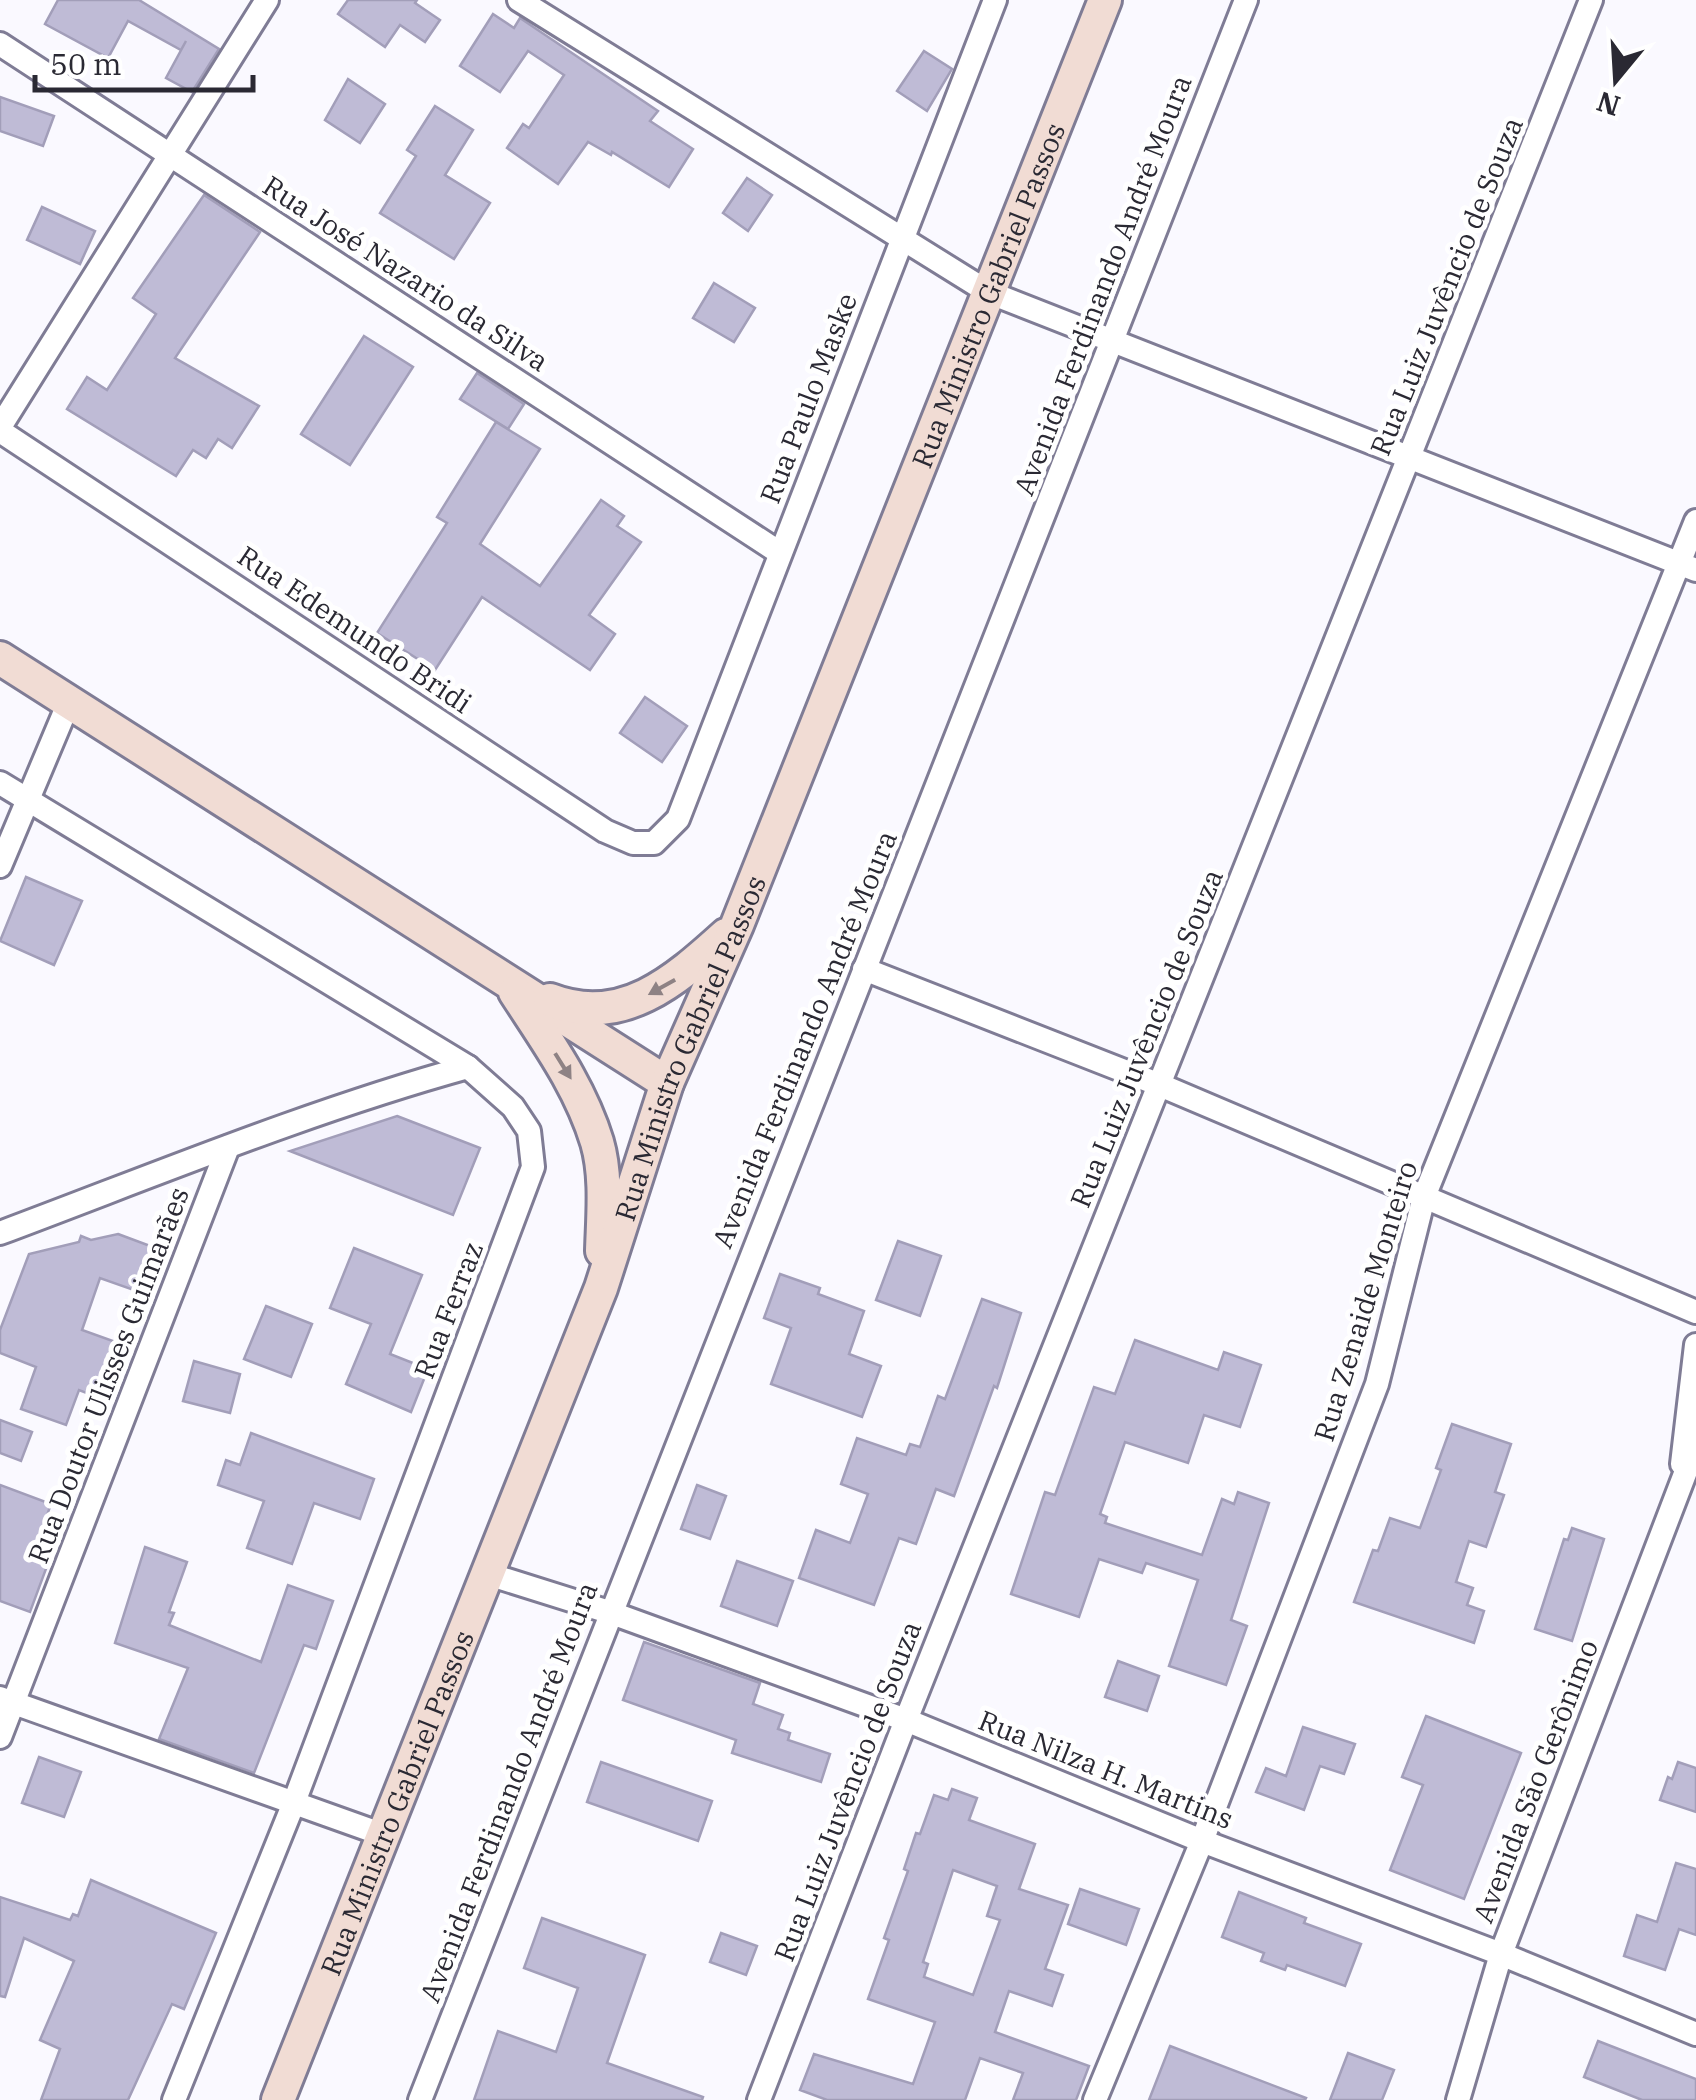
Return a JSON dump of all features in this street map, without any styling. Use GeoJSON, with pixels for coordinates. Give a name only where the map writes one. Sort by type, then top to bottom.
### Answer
{"type":"FeatureCollection","features":[{"type":"Feature","properties":{"kind":"main road","name":"Rua Ministro Gabriel Passos"},"geometry":{"type":"LineString","coordinates":[[278,2100],[601,1288],[666,1083],[736,925],[1105,0]]}},
{"type":"Feature","properties":{"kind":"main road"},"geometry":{"type":"LineString","coordinates":[[0,658],[666,1083]]}},
{"type":"Feature","properties":{"kind":"main road"},"geometry":{"type":"LineString","coordinates":[[510,984],[573,1008],[628,1005],[681,976],[736,925]]}},
{"type":"Feature","properties":{"kind":"main road"},"geometry":{"type":"LineString","coordinates":[[510,984],[570,1076],[598,1144],[603,1201],[601,1288]]}},
{"type":"Feature","properties":{"kind":"street"},"geometry":{"type":"LineString","coordinates":[[0,429],[267,0]]}},
{"type":"Feature","properties":{"kind":"street"},"geometry":{"type":"LineString","coordinates":[[519,0],[988,292],[1688,567]]}},
{"type":"Feature","properties":{"kind":"street","name":"Rua Paulo Maske"},"geometry":{"type":"LineString","coordinates":[[678,819],[995,0]]}},
{"type":"Feature","properties":{"kind":"street","name":"Avenida Ferdinando André Moura"},"geometry":{"type":"LineString","coordinates":[[420,2100],[1246,0]]}},
{"type":"Feature","properties":{"kind":"street","name":"Rua Luiz Juvêncio de Souza"},"geometry":{"type":"LineString","coordinates":[[760,2100],[906,1720],[1592,0]]}},
{"type":"Feature","properties":{"kind":"street","name":"Rua José Nazario da Silva"},"geometry":{"type":"LineString","coordinates":[[0,44],[780,553]]}},
{"type":"Feature","properties":{"kind":"street","name":"Rua Edemundo Bridi"},"geometry":{"type":"LineString","coordinates":[[0,429],[606,832],[633,844],[654,842],[678,819]]}},
{"type":"Feature","properties":{"kind":"street","name":"Rua Zenaide Monteiro"},"geometry":{"type":"LineString","coordinates":[[1095,2100],[1202,1842],[1377,1384],[1424,1197],[1688,567],[1696,521]]}},
{"type":"Feature","properties":{"kind":"street"},"geometry":{"type":"LineString","coordinates":[[0,866],[69,702]]}},
{"type":"Feature","properties":{"kind":"street","name":"Rua Ferraz"},"geometry":{"type":"LineString","coordinates":[[0,782],[468,1067],[512,1107],[529,1131],[533,1168],[293,1805],[174,2100]]}},
{"type":"Feature","properties":{"kind":"street"},"geometry":{"type":"LineString","coordinates":[[864,968],[1160,1085],[1696,1312]]}},
{"type":"Feature","properties":{"kind":"street"},"geometry":{"type":"LineString","coordinates":[[0,1232],[228,1147],[468,1067]]}},
{"type":"Feature","properties":{"kind":"street","name":"Rua Doutor Ulisses Guimarães"},"geometry":{"type":"LineString","coordinates":[[0,1737],[7,1700],[228,1147]]}},
{"type":"Feature","properties":{"kind":"street","name":"Avenida São Gerônimo"},"geometry":{"type":"LineString","coordinates":[[1680,1488],[1696,1345]]}},
{"type":"Feature","properties":{"kind":"street","name":"Avenida São Gerônimo"},"geometry":{"type":"LineString","coordinates":[[1458,2100],[1501,1954],[1696,1445]]}},
{"type":"Feature","properties":{"kind":"street","name":"Rua Nilza H. Martins"},"geometry":{"type":"LineString","coordinates":[[488,1574],[610,1612],[906,1720],[1202,1842],[1501,1954],[1696,2034]]}},
{"type":"Feature","properties":{"kind":"street"},"geometry":{"type":"LineString","coordinates":[[7,1700],[384,1835]]}},
{"type":"Feature","properties":{"kind":"building"},"geometry":{"type":"Polygon","coordinates":[[[58,0],[139,0],[219,49],[192,92],[166,78],[186,41],[181,50],[128,21],[108,58],[45,24],[58,0]]]}},
{"type":"Feature","properties":{"kind":"building"},"geometry":{"type":"Polygon","coordinates":[[[348,0],[417,0],[415,3],[440,20],[425,42],[400,25],[385,47],[338,14],[348,0]]]}},
{"type":"Feature","properties":{"kind":"building"},"geometry":{"type":"Polygon","coordinates":[[[493,14],[514,28],[520,18],[658,111],[650,121],[693,149],[669,187],[588,142],[558,184],[507,148],[523,124],[529,128],[564,75],[528,51],[500,92],[460,66],[493,14]]]}},
{"type":"Feature","properties":{"kind":"building"},"geometry":{"type":"Polygon","coordinates":[[[924,51],[952,69],[927,111],[897,91],[924,51]]]}},
{"type":"Feature","properties":{"kind":"building"},"geometry":{"type":"Polygon","coordinates":[[[348,79],[385,104],[360,143],[325,120],[348,79]]]}},
{"type":"Feature","properties":{"kind":"building"},"geometry":{"type":"Polygon","coordinates":[[[0,97],[54,116],[43,146],[0,131],[0,97]]]}},
{"type":"Feature","properties":{"kind":"building"},"geometry":{"type":"Polygon","coordinates":[[[435,106],[473,130],[445,175],[490,203],[454,259],[380,213],[416,156],[407,150],[435,106]]]}},
{"type":"Feature","properties":{"kind":"building"},"geometry":{"type":"Polygon","coordinates":[[[747,178],[772,195],[748,231],[723,213],[747,178]]]}},
{"type":"Feature","properties":{"kind":"building"},"geometry":{"type":"Polygon","coordinates":[[[204,195],[260,232],[175,358],[259,406],[232,448],[218,439],[206,458],[193,450],[176,476],[67,409],[87,377],[107,390],[156,314],[133,298],[204,195]]]}},
{"type":"Feature","properties":{"kind":"building"},"geometry":{"type":"Polygon","coordinates":[[[42,207],[95,231],[80,264],[27,240],[42,207]]]}},
{"type":"Feature","properties":{"kind":"building"},"geometry":{"type":"Polygon","coordinates":[[[714,283],[755,308],[734,342],[693,318],[714,283]]]}},
{"type":"Feature","properties":{"kind":"building"},"geometry":{"type":"Polygon","coordinates":[[[364,336],[413,367],[350,465],[301,434],[364,336]]]}},
{"type":"Feature","properties":{"kind":"building"},"geometry":{"type":"Polygon","coordinates":[[[477,373],[524,404],[508,429],[460,399],[477,373]]]}},
{"type":"Feature","properties":{"kind":"building"},"geometry":{"type":"Polygon","coordinates":[[[496,422],[540,449],[480,544],[540,586],[601,500],[624,516],[617,526],[641,542],[589,615],[615,634],[590,670],[482,597],[435,670],[377,633],[447,523],[437,517],[496,422]]]}},
{"type":"Feature","properties":{"kind":"building"},"geometry":{"type":"Polygon","coordinates":[[[645,697],[687,726],[662,762],[620,733],[645,697]]]}},
{"type":"Feature","properties":{"kind":"building"},"geometry":{"type":"Polygon","coordinates":[[[26,877],[82,901],[54,965],[0,941],[26,877]]]}},
{"type":"Feature","properties":{"kind":"building"},"geometry":{"type":"Polygon","coordinates":[[[397,1116],[480,1148],[453,1215],[290,1151],[397,1116]]]}},
{"type":"Feature","properties":{"kind":"building"},"geometry":{"type":"Polygon","coordinates":[[[118,1234],[161,1250],[145,1294],[100,1278],[82,1330],[124,1345],[109,1384],[105,1383],[100,1398],[79,1390],[66,1425],[21,1409],[36,1367],[0,1353],[0,1330],[29,1254],[79,1242],[81,1236],[91,1240],[118,1234]]]}},
{"type":"Feature","properties":{"kind":"building"},"geometry":{"type":"Polygon","coordinates":[[[898,1241],[941,1256],[920,1316],[876,1300],[898,1241]]]}},
{"type":"Feature","properties":{"kind":"building"},"geometry":{"type":"Polygon","coordinates":[[[354,1248],[422,1275],[390,1354],[428,1369],[411,1412],[346,1384],[371,1324],[330,1308],[354,1248]]]}},
{"type":"Feature","properties":{"kind":"building"},"geometry":{"type":"Polygon","coordinates":[[[780,1274],[820,1288],[818,1294],[864,1311],[849,1354],[881,1366],[862,1417],[771,1384],[791,1328],[764,1318],[780,1274]]]}},
{"type":"Feature","properties":{"kind":"building"},"geometry":{"type":"Polygon","coordinates":[[[982,1299],[1021,1313],[997,1388],[994,1386],[954,1496],[936,1489],[916,1544],[899,1538],[874,1605],[799,1578],[816,1530],[850,1543],[868,1494],[841,1484],[857,1438],[906,1455],[910,1444],[920,1447],[938,1396],[945,1399],[982,1299]]]}},
{"type":"Feature","properties":{"kind":"building"},"geometry":{"type":"Polygon","coordinates":[[[266,1306],[312,1324],[291,1377],[244,1359],[266,1306]]]}},
{"type":"Feature","properties":{"kind":"building"},"geometry":{"type":"Polygon","coordinates":[[[1135,1340],[1218,1370],[1224,1352],[1261,1365],[1240,1427],[1204,1415],[1188,1463],[1125,1442],[1100,1514],[1107,1517],[1105,1523],[1202,1555],[1222,1499],[1234,1504],[1238,1492],[1269,1503],[1231,1620],[1247,1626],[1226,1685],[1169,1666],[1198,1580],[1146,1563],[1142,1573],[1099,1559],[1079,1617],[1011,1594],[1045,1492],[1055,1495],[1094,1387],[1115,1394],[1135,1340]]]}},
{"type":"Feature","properties":{"kind":"building"},"geometry":{"type":"Polygon","coordinates":[[[194,1361],[240,1374],[230,1413],[183,1401],[194,1361]]]}},
{"type":"Feature","properties":{"kind":"building"},"geometry":{"type":"Polygon","coordinates":[[[0,1420],[32,1432],[21,1461],[0,1453],[0,1420]]]}},
{"type":"Feature","properties":{"kind":"building"},"geometry":{"type":"Polygon","coordinates":[[[1452,1424],[1511,1444],[1495,1492],[1504,1495],[1486,1547],[1469,1541],[1456,1582],[1473,1588],[1467,1605],[1484,1611],[1474,1643],[1354,1602],[1373,1550],[1378,1551],[1390,1518],[1420,1528],[1441,1470],[1436,1468],[1452,1424]]]}},
{"type":"Feature","properties":{"kind":"building"},"geometry":{"type":"Polygon","coordinates":[[[251,1433],[374,1479],[360,1519],[314,1503],[292,1564],[247,1548],[264,1501],[218,1485],[226,1460],[240,1465],[251,1433]]]}},
{"type":"Feature","properties":{"kind":"building"},"geometry":{"type":"Polygon","coordinates":[[[0,1485],[51,1504],[34,1552],[50,1558],[30,1612],[0,1601],[0,1485]]]}},
{"type":"Feature","properties":{"kind":"building"},"geometry":{"type":"Polygon","coordinates":[[[697,1485],[726,1496],[710,1539],[681,1529],[697,1485]]]}},
{"type":"Feature","properties":{"kind":"building"},"geometry":{"type":"Polygon","coordinates":[[[1572,1528],[1604,1539],[1572,1641],[1535,1629],[1564,1539],[1568,1540],[1572,1528]]]}},
{"type":"Feature","properties":{"kind":"building"},"geometry":{"type":"Polygon","coordinates":[[[145,1547],[187,1562],[169,1612],[174,1613],[169,1625],[261,1662],[288,1585],[333,1601],[316,1649],[304,1645],[254,1773],[159,1739],[188,1668],[115,1643],[145,1547]]]}},
{"type":"Feature","properties":{"kind":"building"},"geometry":{"type":"Polygon","coordinates":[[[737,1561],[793,1581],[777,1626],[721,1606],[737,1561]]]}},
{"type":"Feature","properties":{"kind":"building"},"geometry":{"type":"Polygon","coordinates":[[[644,1642],[760,1683],[753,1704],[783,1715],[778,1729],[790,1733],[788,1740],[830,1754],[821,1782],[732,1753],[736,1740],[623,1700],[644,1642]]]}},
{"type":"Feature","properties":{"kind":"building"},"geometry":{"type":"Polygon","coordinates":[[[1118,1661],[1159,1676],[1147,1711],[1105,1697],[1118,1661]]]}},
{"type":"Feature","properties":{"kind":"building"},"geometry":{"type":"Polygon","coordinates":[[[1426,1716],[1521,1753],[1464,1899],[1390,1870],[1423,1785],[1402,1777],[1426,1716]]]}},
{"type":"Feature","properties":{"kind":"building"},"geometry":{"type":"Polygon","coordinates":[[[1303,1727],[1355,1744],[1344,1774],[1320,1766],[1304,1810],[1256,1792],[1266,1768],[1286,1776],[1303,1727]]]}},
{"type":"Feature","properties":{"kind":"building"},"geometry":{"type":"Polygon","coordinates":[[[39,1757],[81,1772],[64,1817],[22,1803],[39,1757]]]}},
{"type":"Feature","properties":{"kind":"building"},"geometry":{"type":"Polygon","coordinates":[[[601,1762],[712,1801],[698,1841],[587,1802],[601,1762]]]}},
{"type":"Feature","properties":{"kind":"building"},"geometry":{"type":"Polygon","coordinates":[[[1678,1762],[1696,1768],[1696,1812],[1660,1800],[1678,1762]]]}},
{"type":"Feature","properties":{"kind":"building"},"geometry":{"type":"Polygon","coordinates":[[[952,1789],[977,1798],[969,1820],[1035,1844],[1019,1889],[1068,1905],[1045,1969],[1063,1975],[1052,2006],[1009,1991],[995,2032],[1089,2066],[1076,2100],[1013,2100],[1023,2073],[980,2058],[965,2100],[827,2100],[800,2090],[814,2054],[913,2084],[935,2022],[868,1999],[889,1940],[884,1938],[908,1871],[904,1869],[916,1833],[920,1834],[934,1795],[948,1800],[952,1789]],[[953,1870],[923,1962],[928,1964],[924,1977],[973,1995],[1000,1920],[987,1916],[997,1886],[953,1870]]]}},
{"type":"Feature","properties":{"kind":"building"},"geometry":{"type":"Polygon","coordinates":[[[1676,1863],[1696,1869],[1696,1935],[1679,1929],[1665,1970],[1624,1956],[1637,1915],[1657,1922],[1676,1863]]]}},
{"type":"Feature","properties":{"kind":"building"},"geometry":{"type":"Polygon","coordinates":[[[91,1880],[216,1933],[184,2009],[172,2004],[128,2100],[41,2100],[60,2049],[40,2040],[74,1961],[24,1938],[5,1997],[0,1996],[0,1897],[70,1920],[73,1914],[78,1916],[91,1880]]]}},
{"type":"Feature","properties":{"kind":"building"},"geometry":{"type":"Polygon","coordinates":[[[1080,1889],[1139,1909],[1126,1945],[1068,1924],[1080,1889]]]}},
{"type":"Feature","properties":{"kind":"building"},"geometry":{"type":"Polygon","coordinates":[[[1239,1892],[1306,1918],[1304,1923],[1361,1944],[1345,1986],[1287,1965],[1285,1970],[1261,1961],[1264,1953],[1222,1937],[1239,1892]]]}},
{"type":"Feature","properties":{"kind":"building"},"geometry":{"type":"Polygon","coordinates":[[[542,1918],[645,1955],[607,2063],[703,2097],[702,2100],[474,2100],[498,2031],[556,2052],[578,1988],[524,1968],[542,1918]]]}},
{"type":"Feature","properties":{"kind":"building"},"geometry":{"type":"Polygon","coordinates":[[[721,1933],[757,1946],[746,1975],[710,1962],[721,1933]]]}},
{"type":"Feature","properties":{"kind":"building"},"geometry":{"type":"Polygon","coordinates":[[[1598,2041],[1696,2079],[1696,2100],[1642,2100],[1584,2077],[1598,2041]]]}},
{"type":"Feature","properties":{"kind":"building"},"geometry":{"type":"Polygon","coordinates":[[[1170,2046],[1306,2098],[1149,2100],[1170,2046]]]}},
{"type":"Feature","properties":{"kind":"building"},"geometry":{"type":"Polygon","coordinates":[[[1348,2053],[1394,2070],[1382,2100],[1330,2100],[1348,2053]]]}}]}
